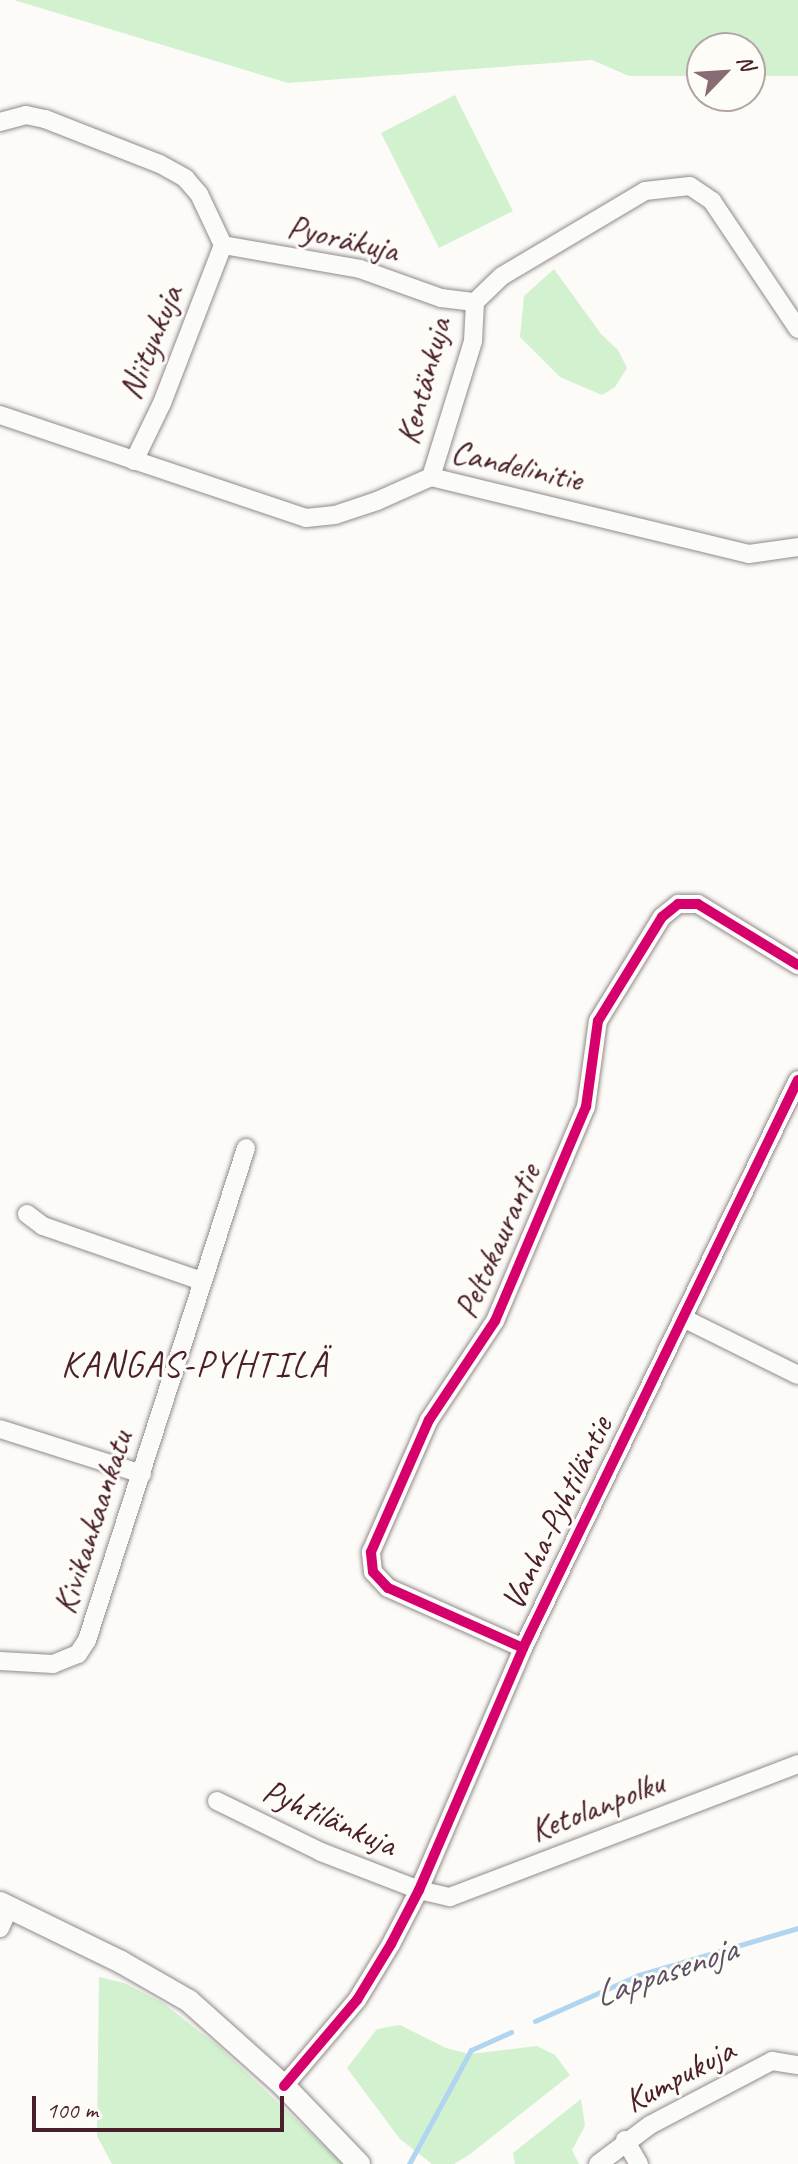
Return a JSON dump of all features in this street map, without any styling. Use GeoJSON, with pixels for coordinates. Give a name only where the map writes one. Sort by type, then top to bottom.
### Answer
{"type":"FeatureCollection","features":[{"type":"Feature","properties":{"kind":"street"},"geometry":{"type":"LineString","coordinates":[[0,122],[26,115],[45,119],[160,164],[185,178],[199,194],[223,245]]}},
{"type":"Feature","properties":{"kind":"street"},"geometry":{"type":"LineString","coordinates":[[475,302],[502,276],[645,191],[690,186],[712,201],[798,329]]}},
{"type":"Feature","properties":{"kind":"street","name":"Pyoräkuja"},"geometry":{"type":"LineString","coordinates":[[223,245],[360,269],[441,298],[475,302]]}},
{"type":"Feature","properties":{"kind":"street","name":"Niitynkuja"},"geometry":{"type":"LineString","coordinates":[[134,461],[162,403],[223,245]]}},
{"type":"Feature","properties":{"kind":"street","name":"Kentänkuja"},"geometry":{"type":"LineString","coordinates":[[431,477],[473,341],[475,302]]}},
{"type":"Feature","properties":{"kind":"street","name":"Candelinitie"},"geometry":{"type":"LineString","coordinates":[[0,415],[306,518],[335,515],[377,501],[431,477],[749,554],[798,547]]}},
{"type":"Feature","properties":{"kind":"street","name":"Peltokaurantie"},"geometry":{"type":"LineString","coordinates":[[523,1648],[388,1588],[373,1572],[371,1552],[429,1420],[502,1308],[586,1107],[598,1021],[662,917],[678,904],[698,904],[798,965]]}},
{"type":"Feature","properties":{"kind":"street","name":"Vanha-Pyhtiläntie"},"geometry":{"type":"LineString","coordinates":[[284,2086],[357,2000],[419,1890],[523,1648],[798,1080]]}},
{"type":"Feature","properties":{"kind":"street","name":"Kivikankaankatu"},"geometry":{"type":"LineString","coordinates":[[0,1661],[53,1664],[78,1654],[93,1625],[246,1148]]}},
{"type":"Feature","properties":{"kind":"street"},"geometry":{"type":"LineString","coordinates":[[27,1214],[43,1226],[202,1281]]}},
{"type":"Feature","properties":{"kind":"street"},"geometry":{"type":"LineString","coordinates":[[683,1318],[798,1375]]}},
{"type":"Feature","properties":{"kind":"street"},"geometry":{"type":"LineString","coordinates":[[0,1429],[142,1474]]}},
{"type":"Feature","properties":{"kind":"street","name":"Ketolanpolku"},"geometry":{"type":"LineString","coordinates":[[419,1890],[450,1897],[798,1764]]}},
{"type":"Feature","properties":{"kind":"street","name":"Pyhtilänkuja"},"geometry":{"type":"LineString","coordinates":[[217,1801],[321,1852],[419,1890]]}},
{"type":"Feature","properties":{"kind":"street"},"geometry":{"type":"LineString","coordinates":[[3,1913],[163,1985],[221,2028],[284,2086],[359,2164]]}},
{"type":"Feature","properties":{"kind":"street","name":"Kumpukuja"},"geometry":{"type":"LineString","coordinates":[[598,2164],[625,2140],[772,2061],[798,2065]]}},
{"type":"Feature","properties":{"kind":"street"},"geometry":{"type":"LineString","coordinates":[[625,2140],[639,2164]]}},
{"type":"Feature","properties":{"kind":"green space"},"geometry":{"type":"Polygon","coordinates":[[[14,0],[798,0],[798,76],[766,76],[766,32],[686,32],[686,76],[629,76],[592,60],[288,83],[14,0]]]}},
{"type":"Feature","properties":{"kind":"green space"},"geometry":{"type":"Polygon","coordinates":[[[455,95],[513,211],[439,248],[381,133],[455,95]]]}},
{"type":"Feature","properties":{"kind":"green space"},"geometry":{"type":"Polygon","coordinates":[[[554,269],[601,334],[618,350],[627,368],[615,387],[602,395],[560,377],[520,337],[524,296],[554,269]]]}},
{"type":"Feature","properties":{"kind":"green space"},"geometry":{"type":"Polygon","coordinates":[[[99,1977],[124,1983],[163,2003],[218,2046],[343,2164],[112,2164],[97,2136],[99,1977]]]}},
{"type":"Feature","properties":{"kind":"green space"},"geometry":{"type":"Polygon","coordinates":[[[400,2025],[446,2048],[469,2054],[537,2046],[555,2055],[570,2075],[469,2155],[454,2164],[432,2164],[400,2139],[347,2068],[377,2029],[400,2025]]]}},
{"type":"Feature","properties":{"kind":"green space"},"geometry":{"type":"Polygon","coordinates":[[[581,2099],[585,2126],[572,2150],[579,2164],[515,2164],[513,2153],[581,2099]]]}},
{"type":"Feature","properties":{"kind":"waterway","name":"Lappasenoja"},"geometry":{"type":"LineString","coordinates":[[535,2021],[639,1975],[798,1928]]}},
{"type":"Feature","properties":{"kind":"waterway","name":"Lappasenoja"},"geometry":{"type":"LineString","coordinates":[[409,2164],[471,2050],[511,2032]]}},
{"type":"Feature","properties":{"kind":"cycle path"},"geometry":{"type":"LineString","coordinates":[[523,1648],[388,1588],[373,1572],[371,1552],[429,1420],[495,1321],[586,1107],[598,1021],[662,917],[678,904],[698,904],[798,965]]}},
{"type":"Feature","properties":{"kind":"cycle path"},"geometry":{"type":"LineString","coordinates":[[284,2086],[357,2000],[419,1890],[523,1648],[798,1080]]}},
{"type":"Feature","properties":{"kind":"district","name":"KANGAS-PYHTILÄ"},"geometry":{"type":"Point","coordinates":[195,1365]}}]}
